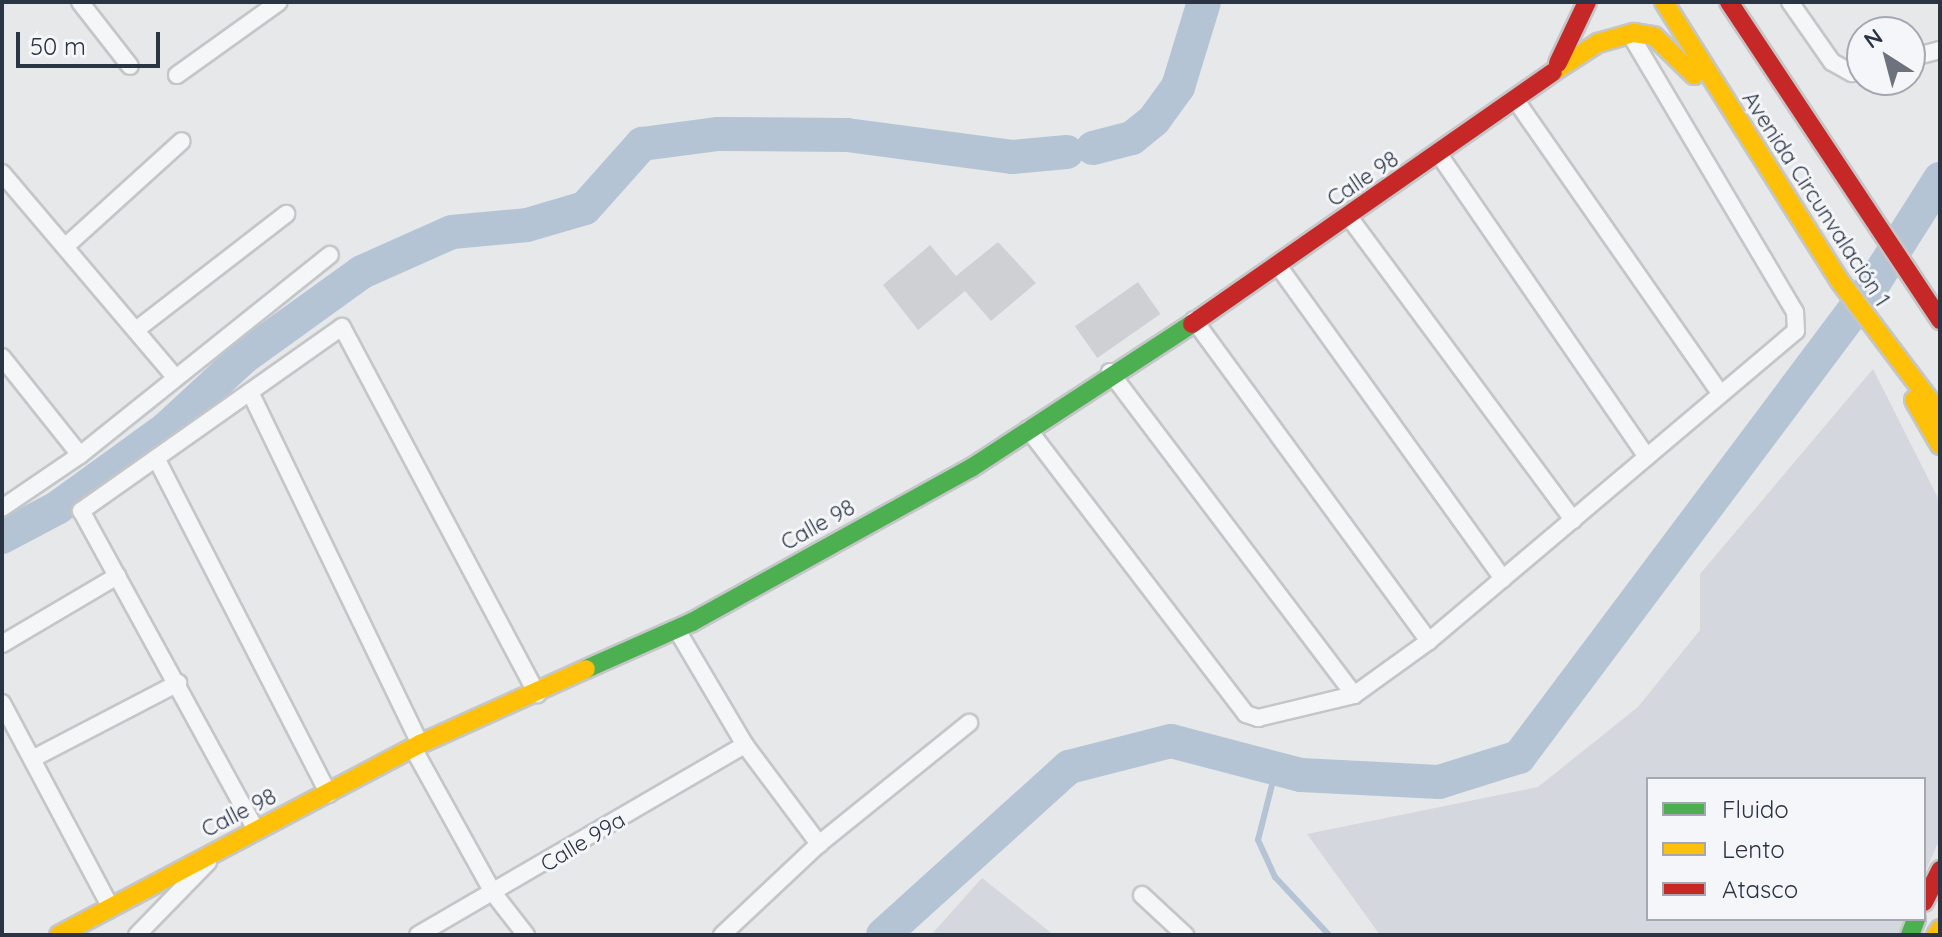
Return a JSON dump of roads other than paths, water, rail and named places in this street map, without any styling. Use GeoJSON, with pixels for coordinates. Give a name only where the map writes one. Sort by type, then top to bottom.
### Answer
{"type":"FeatureCollection","features":[{"type":"Feature","properties":{"kind":"street"},"geometry":{"type":"LineString","coordinates":[[80,2],[130,66]]}},
{"type":"Feature","properties":{"kind":"street"},"geometry":{"type":"LineString","coordinates":[[177,75],[279,2]]}},
{"type":"Feature","properties":{"kind":"street"},"geometry":{"type":"LineString","coordinates":[[1553,72],[1577,34],[1587,2]]}},
{"type":"Feature","properties":{"kind":"street","name":"Avenida Circunvalación 1"},"geometry":{"type":"LineString","coordinates":[[1664,2],[1745,137],[1839,280],[1878,338],[1940,414]]}},
{"type":"Feature","properties":{"kind":"street","name":"Avenida Circunvalación 1"},"geometry":{"type":"LineString","coordinates":[[1729,2],[1881,239],[1940,320]]}},
{"type":"Feature","properties":{"kind":"street"},"geometry":{"type":"LineString","coordinates":[[1790,2],[1832,62],[1846,70]]}},
{"type":"Feature","properties":{"kind":"street"},"geometry":{"type":"LineString","coordinates":[[1553,72],[1598,43],[1630,34],[1654,36],[1673,50],[1745,137]]}},
{"type":"Feature","properties":{"kind":"street"},"geometry":{"type":"LineString","coordinates":[[1028,429],[1246,714],[1258,718],[1354,695],[1429,641],[1796,331],[1795,312],[1630,34]]}},
{"type":"Feature","properties":{"kind":"street","name":"Calle 98"},"geometry":{"type":"LineString","coordinates":[[59,935],[109,904],[218,851],[417,746],[677,630],[971,468],[1110,372],[1279,267],[1517,102],[1553,72]]}},
{"type":"Feature","properties":{"kind":"street"},"geometry":{"type":"LineString","coordinates":[[1517,102],[1721,394]]}},
{"type":"Feature","properties":{"kind":"street"},"geometry":{"type":"LineString","coordinates":[[66,246],[182,141]]}},
{"type":"Feature","properties":{"kind":"street"},"geometry":{"type":"LineString","coordinates":[[1440,156],[1647,457]]}},
{"type":"Feature","properties":{"kind":"street"},"geometry":{"type":"LineString","coordinates":[[2,173],[175,377]]}},
{"type":"Feature","properties":{"kind":"street"},"geometry":{"type":"LineString","coordinates":[[136,330],[286,214]]}},
{"type":"Feature","properties":{"kind":"street"},"geometry":{"type":"LineString","coordinates":[[1349,217],[1573,520]]}},
{"type":"Feature","properties":{"kind":"street"},"geometry":{"type":"LineString","coordinates":[[2,508],[80,455],[330,255]]}},
{"type":"Feature","properties":{"kind":"street"},"geometry":{"type":"LineString","coordinates":[[1279,267],[1503,579]]}},
{"type":"Feature","properties":{"kind":"street"},"geometry":{"type":"LineString","coordinates":[[1913,285],[1940,301]]}},
{"type":"Feature","properties":{"kind":"street"},"geometry":{"type":"LineString","coordinates":[[1194,320],[1429,641]]}},
{"type":"Feature","properties":{"kind":"street"},"geometry":{"type":"LineString","coordinates":[[256,830],[81,511],[342,327],[537,694]]}},
{"type":"Feature","properties":{"kind":"street"},"geometry":{"type":"LineString","coordinates":[[1878,338],[1940,445]]}},
{"type":"Feature","properties":{"kind":"street"},"geometry":{"type":"LineString","coordinates":[[2,357],[80,455]]}},
{"type":"Feature","properties":{"kind":"street"},"geometry":{"type":"LineString","coordinates":[[1110,372],[1354,695]]}},
{"type":"Feature","properties":{"kind":"street"},"geometry":{"type":"LineString","coordinates":[[250,392],[417,746],[494,894],[526,935]]}},
{"type":"Feature","properties":{"kind":"street"},"geometry":{"type":"LineString","coordinates":[[156,458],[329,794]]}},
{"type":"Feature","properties":{"kind":"street"},"geometry":{"type":"LineString","coordinates":[[2,644],[117,576]]}},
{"type":"Feature","properties":{"kind":"street"},"geometry":{"type":"LineString","coordinates":[[677,630],[745,745],[819,844]]}},
{"type":"Feature","properties":{"kind":"street"},"geometry":{"type":"LineString","coordinates":[[32,759],[178,683]]}},
{"type":"Feature","properties":{"kind":"street"},"geometry":{"type":"LineString","coordinates":[[2,703],[109,904]]}},
{"type":"Feature","properties":{"kind":"street"},"geometry":{"type":"LineString","coordinates":[[722,935],[819,844],[969,723]]}},
{"type":"Feature","properties":{"kind":"street","name":"Calle 99a"},"geometry":{"type":"LineString","coordinates":[[418,935],[494,894],[745,745]]}},
{"type":"Feature","properties":{"kind":"street"},"geometry":{"type":"LineString","coordinates":[[144,932],[218,851]]}},
{"type":"Feature","properties":{"kind":"street"},"geometry":{"type":"LineString","coordinates":[[1926,898],[1940,870]]}},
{"type":"Feature","properties":{"kind":"street"},"geometry":{"type":"LineString","coordinates":[[1142,895],[1185,935]]}},
{"type":"Feature","properties":{"kind":"street"},"geometry":{"type":"LineString","coordinates":[[1936,935],[1940,929]]}},
{"type":"Feature","properties":{"kind":"waterway"},"geometry":{"type":"LineString","coordinates":[[1093,148],[1132,138],[1154,120],[1178,87],[1204,2]]}},
{"type":"Feature","properties":{"kind":"waterway"},"geometry":{"type":"LineString","coordinates":[[2,537],[57,508],[166,429],[244,357],[362,272],[452,232],[527,225],[585,208],[642,144],[718,134],[847,135],[1012,157],[1067,152]]}},
{"type":"Feature","properties":{"kind":"waterway"},"geometry":{"type":"LineString","coordinates":[[883,935],[1069,767],[1171,741],[1301,775],[1439,782],[1519,757],[1872,286],[1940,179]]}},
{"type":"Feature","properties":{"kind":"waterway"},"geometry":{"type":"LineString","coordinates":[[1276,769],[1258,840],[1275,877],[1329,935]]}}]}
